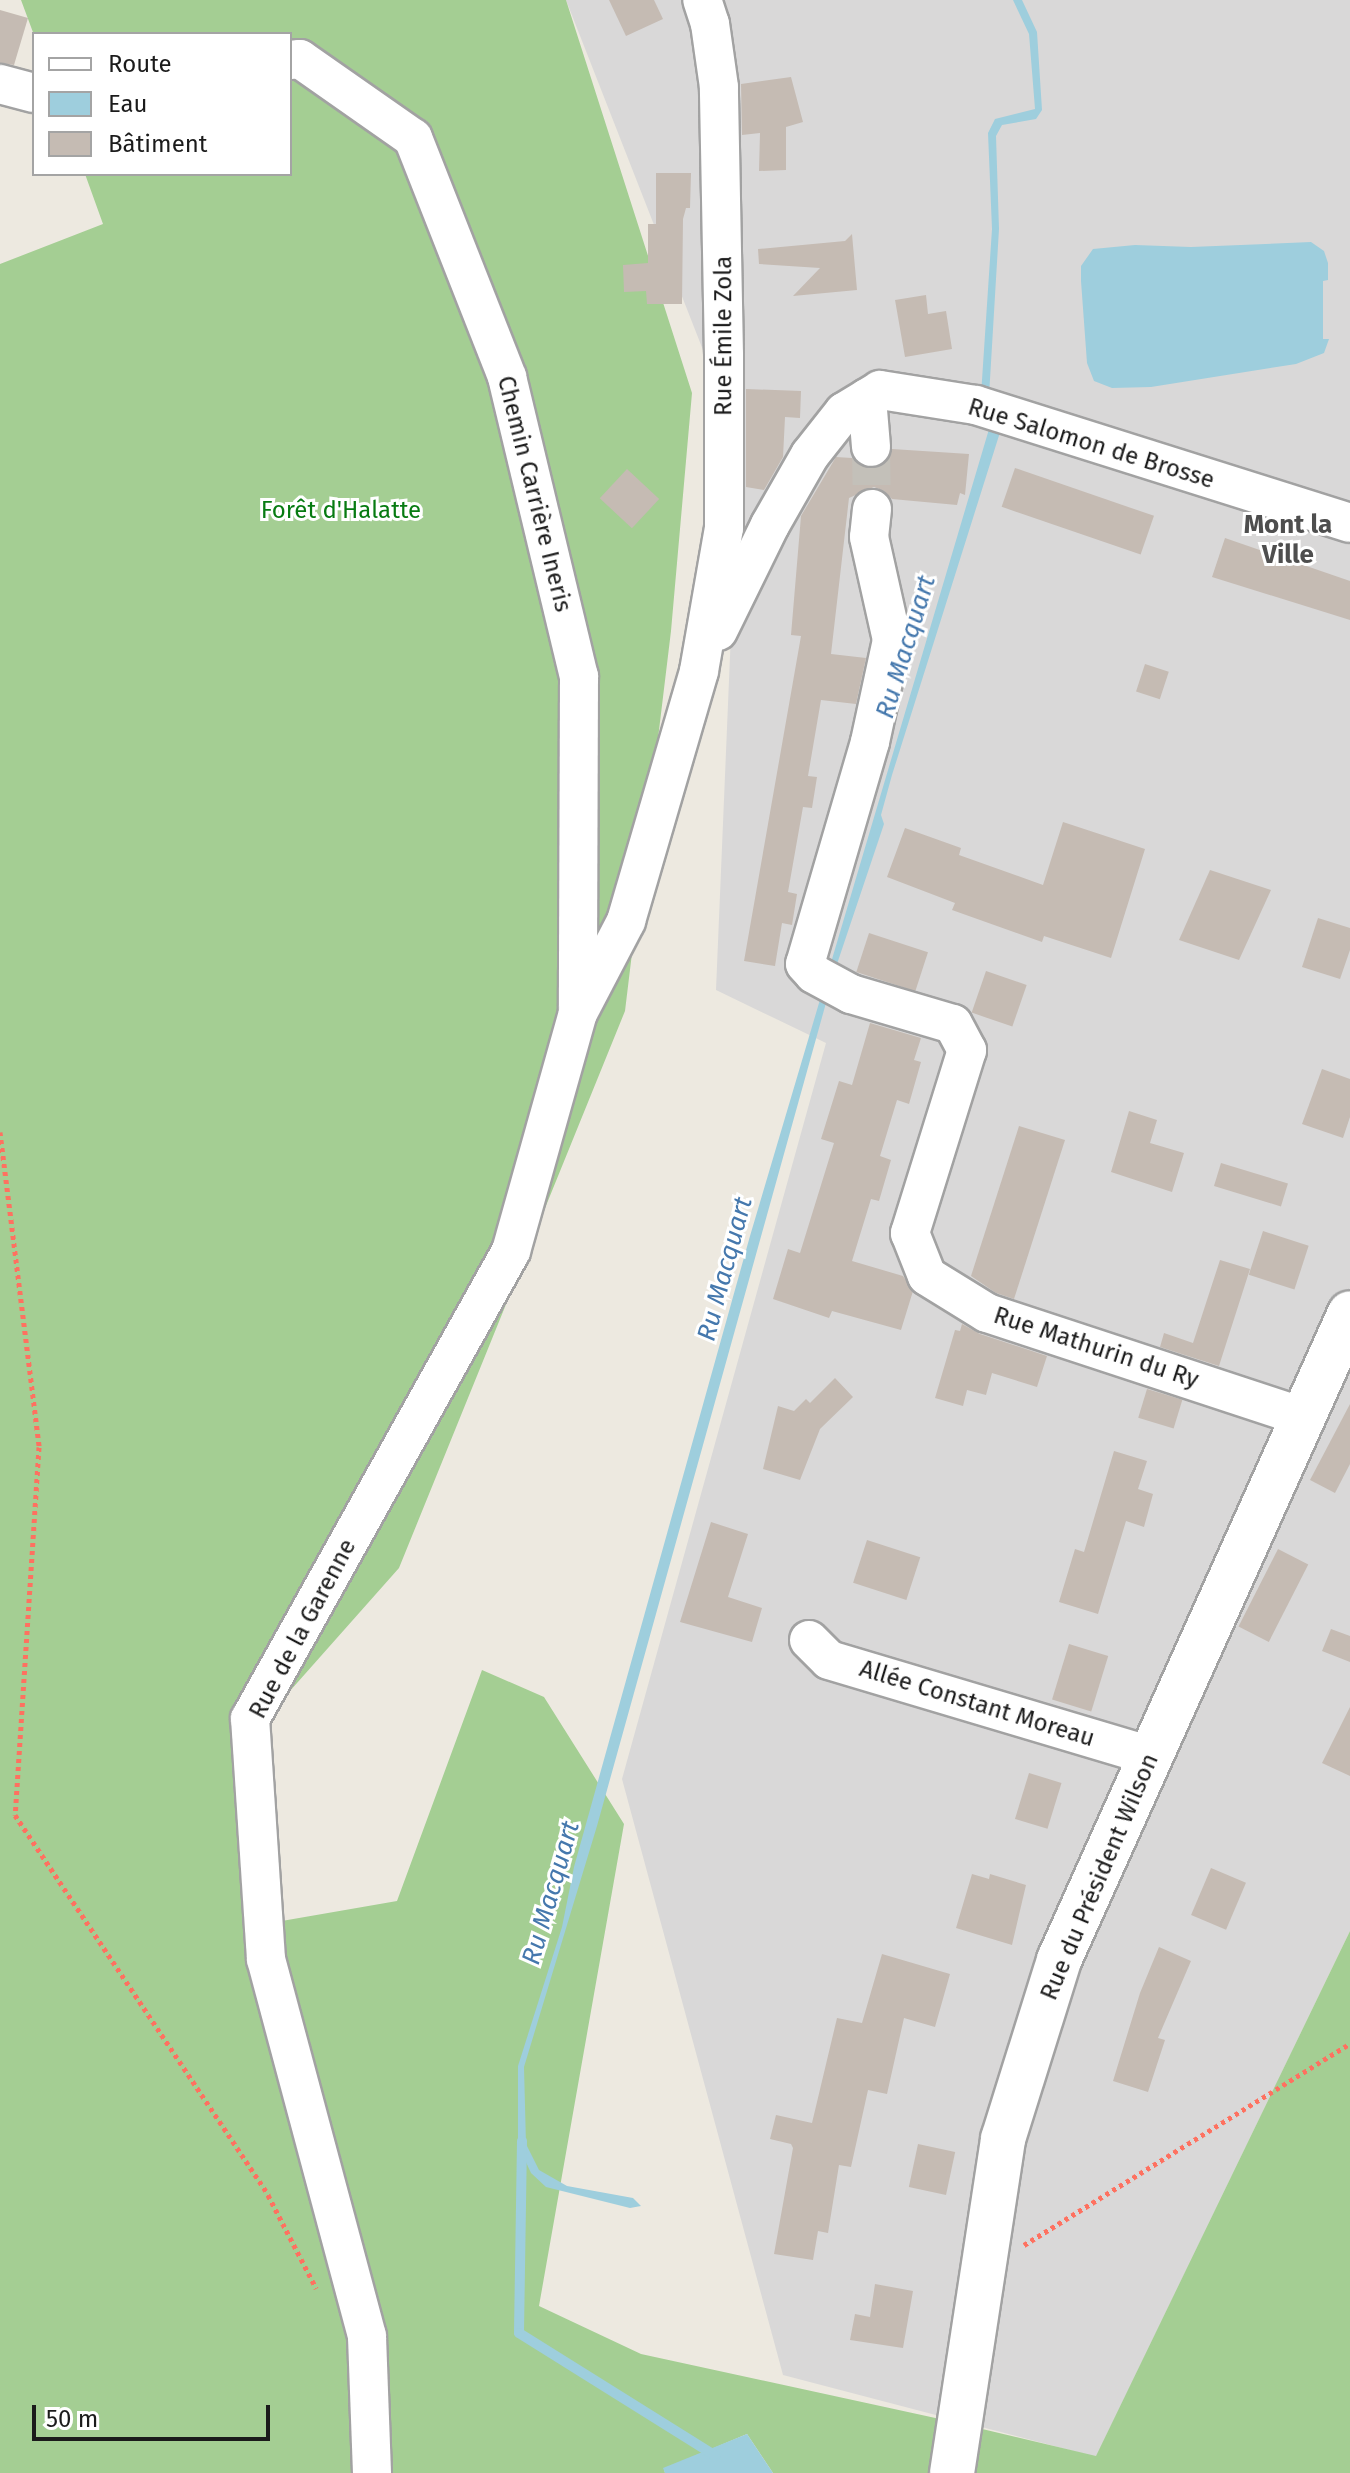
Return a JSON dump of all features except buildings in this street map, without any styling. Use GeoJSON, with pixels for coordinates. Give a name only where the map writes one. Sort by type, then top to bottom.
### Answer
{"type":"FeatureCollection","features":[{"type":"Feature","properties":{"kind":"street","name":"Rue Émile Zola"},"geometry":{"type":"LineString","coordinates":[[699,671],[724,528],[719,87],[710,24],[702,0]]}},
{"type":"Feature","properties":{"kind":"street","name":"Chemin Carrière Ineris"},"geometry":{"type":"LineString","coordinates":[[292,60],[300,59],[413,138],[507,377],[579,676],[578,1013]]}},
{"type":"Feature","properties":{"kind":"street"},"geometry":{"type":"LineString","coordinates":[[0,84],[32,92]]}},
{"type":"Feature","properties":{"kind":"street","name":"Rue Salomon de Brosse"},"geometry":{"type":"LineString","coordinates":[[867,398],[880,390],[976,405],[1350,523]]}},
{"type":"Feature","properties":{"kind":"street"},"geometry":{"type":"LineString","coordinates":[[578,1013],[626,921],[699,671],[770,525],[810,455],[844,412],[867,398],[871,447]]}},
{"type":"Feature","properties":{"kind":"street","name":"Rue Mathurin du Ry"},"geometry":{"type":"LineString","coordinates":[[872,509],[869,537],[892,640],[870,742],[805,964],[814,974],[851,994],[953,1024],[967,1050],[910,1233],[927,1276],[987,1313],[1303,1417]]}},
{"type":"Feature","properties":{"kind":"street","name":"Rue de la Garenne"},"geometry":{"type":"LineString","coordinates":[[372,2473],[367,2336],[266,1959],[250,1719],[511,1251],[578,1013]]}},
{"type":"Feature","properties":{"kind":"street","name":"Rue du Président Wilson"},"geometry":{"type":"LineString","coordinates":[[952,2473],[1003,2139],[1059,1960],[1350,1313]]}},
{"type":"Feature","properties":{"kind":"street","name":"Allée Constant Moreau"},"geometry":{"type":"LineString","coordinates":[[809,1640],[829,1660],[1151,1756]]}},
{"type":"Feature","properties":{"kind":"path"},"geometry":{"type":"LineString","coordinates":[[0,1132],[39,1447],[15,1815],[268,2195],[318,2294]]}},
{"type":"Feature","properties":{"kind":"path"},"geometry":{"type":"LineString","coordinates":[[983,2271],[1350,2044]]}},
{"type":"Feature","properties":{"kind":"shaded area"},"geometry":{"type":"Polygon","coordinates":[[[566,0],[1350,0],[1350,1931],[1096,2457],[783,2375],[622,1779],[826,1043],[716,990],[739,442],[566,0]]]}},
{"type":"Feature","properties":{"kind":"green space","name":"Forêt d'Halatte"},"geometry":{"type":"Polygon","coordinates":[[[21,0],[566,0],[692,393],[671,631],[625,1011],[399,1568],[235,1753],[276,1922],[397,1901],[482,1670],[544,1697],[624,1824],[539,2306],[641,2354],[1096,2456],[1350,1931],[1350,2473],[773,2473],[747,2434],[664,2469],[665,2473],[0,2473],[0,264],[103,224],[86,176],[292,176],[292,32],[33,32],[21,0]]]}},
{"type":"Feature","properties":{"kind":"water"},"geometry":{"type":"Polygon","coordinates":[[[1013,0],[1022,0],[1037,32],[1042,110],[1036,119],[1002,125],[996,136],[999,229],[989,396],[981,395],[992,229],[988,133],[995,119],[1035,109],[1029,34],[1013,0]]]}},
{"type":"Feature","properties":{"kind":"water"},"geometry":{"type":"Polygon","coordinates":[[[1311,242],[1324,251],[1328,263],[1328,280],[1323,281],[1323,339],[1329,339],[1324,353],[1296,364],[1151,387],[1112,388],[1094,381],[1087,363],[1081,281],[1081,266],[1093,249],[1135,245],[1191,247],[1311,242]]]}},
{"type":"Feature","properties":{"kind":"water"},"geometry":{"type":"Polygon","coordinates":[[[992,419],[1002,426],[892,775],[881,815],[884,824],[836,967],[597,1826],[524,2067],[526,2144],[539,2170],[567,2186],[633,2198],[641,2206],[630,2208],[546,2187],[531,2173],[518,2145],[518,2066],[562,1927],[574,1867],[750,1236],[992,419]]]}},
{"type":"Feature","properties":{"kind":"water"},"geometry":{"type":"Polygon","coordinates":[[[747,2434],[773,2473],[665,2473],[663,2468],[747,2434]]]}},
{"type":"Feature","properties":{"kind":"waterway","name":"Ru Macquart"},"geometry":{"type":"LineString","coordinates":[[522,2141],[519,2333],[716,2456]]}},
{"type":"Feature","properties":{"kind":"tunnel"},"geometry":{"type":"LineString","coordinates":[[871,447],[872,509]]}},
{"type":"Feature","properties":{"kind":"district","name":"Mont la Ville"},"geometry":{"type":"Point","coordinates":[1288,540]}}]}
